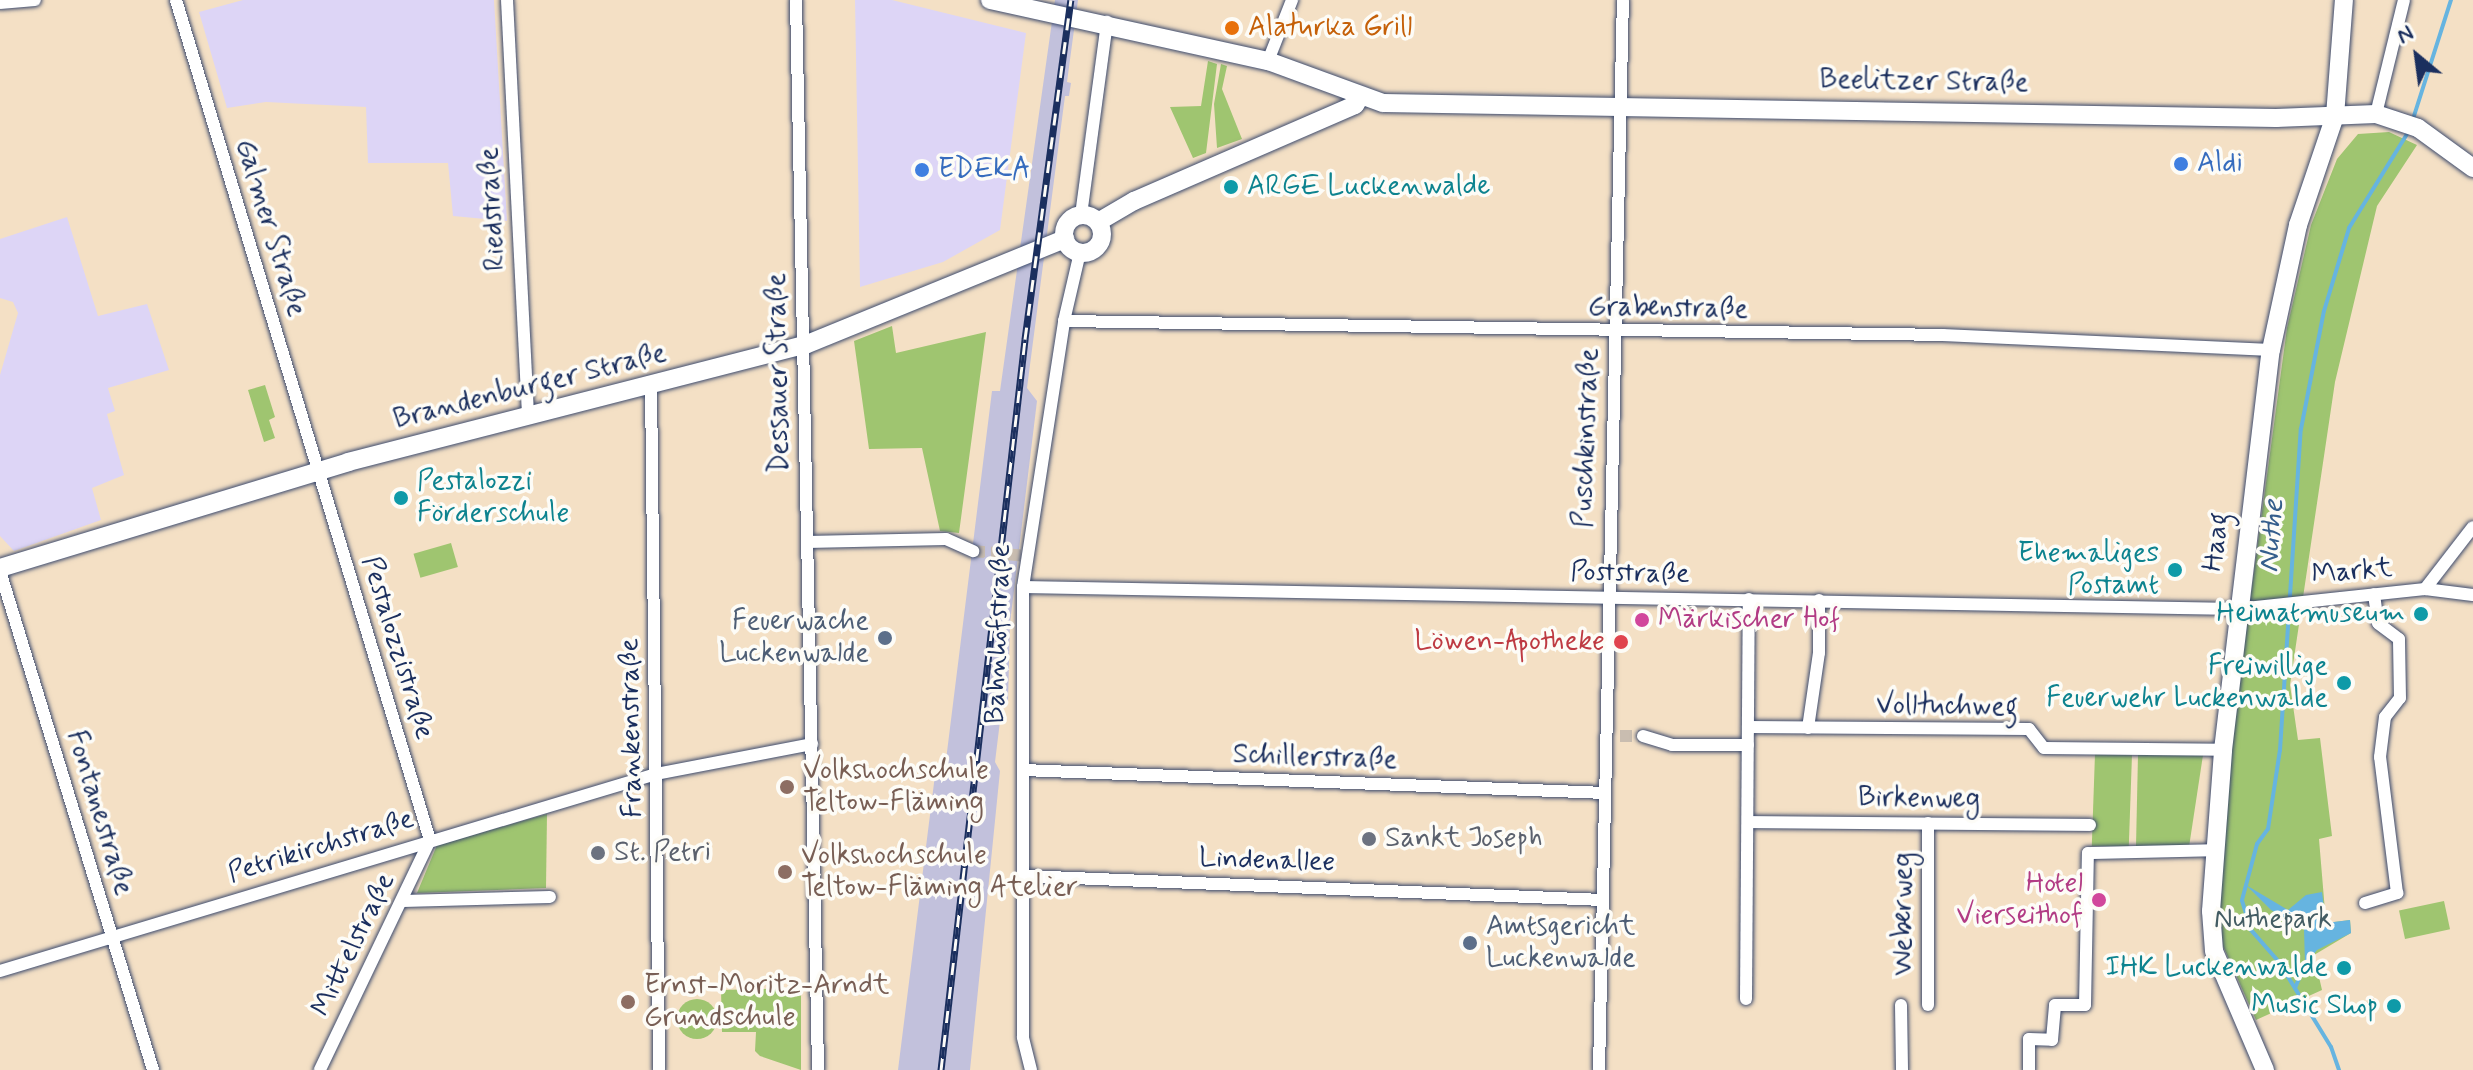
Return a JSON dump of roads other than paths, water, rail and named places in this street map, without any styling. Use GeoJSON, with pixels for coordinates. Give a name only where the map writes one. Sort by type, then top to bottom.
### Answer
{"type":"FeatureCollection","features":[{"type":"Feature","properties":{"kind":"main road","name":"Beelitzer Straße"},"geometry":{"type":"LineString","coordinates":[[990,0],[1107,22],[1268,61],[1383,103],[2335,116],[2376,114],[2411,125],[2473,168]]}},
{"type":"Feature","properties":{"kind":"main road","name":"Haag"},"geometry":{"type":"LineString","coordinates":[[2265,1070],[2214,951],[2211,911],[2237,609],[2271,350],[2298,225],[2335,116],[2344,0]]}},
{"type":"Feature","properties":{"kind":"main road"},"geometry":{"type":"LineString","coordinates":[[1090,218],[1101,241],[1092,250],[1080,252],[1065,239],[1066,226],[1134,201],[1355,105],[1360,97]]}},
{"type":"Feature","properties":{"kind":"main road","name":"Brandenburger Straße"},"geometry":{"type":"LineString","coordinates":[[0,569],[318,470],[805,345],[1065,239]]}},
{"type":"Feature","properties":{"kind":"street"},"geometry":{"type":"LineString","coordinates":[[0,3],[35,0]]}},
{"type":"Feature","properties":{"kind":"street","name":"Galmer Straße"},"geometry":{"type":"LineString","coordinates":[[176,0],[318,470]]}},
{"type":"Feature","properties":{"kind":"street","name":"Riedstraße"},"geometry":{"type":"LineString","coordinates":[[507,0],[528,416]]}},
{"type":"Feature","properties":{"kind":"street","name":"Dessauer Straße"},"geometry":{"type":"LineString","coordinates":[[796,0],[818,1070]]}},
{"type":"Feature","properties":{"kind":"street"},"geometry":{"type":"LineString","coordinates":[[1268,61],[1292,0]]}},
{"type":"Feature","properties":{"kind":"street","name":"Puschkinstraße"},"geometry":{"type":"LineString","coordinates":[[1599,1070],[1606,598],[1623,0]]}},
{"type":"Feature","properties":{"kind":"street"},"geometry":{"type":"LineString","coordinates":[[2376,114],[2404,0]]}},
{"type":"Feature","properties":{"kind":"street"},"geometry":{"type":"LineString","coordinates":[[1090,218],[1107,22]]}},
{"type":"Feature","properties":{"kind":"street","name":"Bahnhofstraße"},"geometry":{"type":"LineString","coordinates":[[1031,1070],[1023,1037],[1023,587],[1064,321],[1080,252]]}},
{"type":"Feature","properties":{"kind":"street","name":"Grabenstraße"},"geometry":{"type":"LineString","coordinates":[[1064,321],[1614,333],[1943,335],[2271,350]]}},
{"type":"Feature","properties":{"kind":"street","name":"Frankenstraße"},"geometry":{"type":"LineString","coordinates":[[651,384],[659,1070]]}},
{"type":"Feature","properties":{"kind":"street","name":"Pestalozzistraße"},"geometry":{"type":"LineString","coordinates":[[318,470],[430,840]]}},
{"type":"Feature","properties":{"kind":"street","name":"Markt"},"geometry":{"type":"LineString","coordinates":[[2425,589],[2473,527]]}},
{"type":"Feature","properties":{"kind":"street"},"geometry":{"type":"LineString","coordinates":[[807,542],[946,539],[973,551]]}},
{"type":"Feature","properties":{"kind":"street","name":"Fontanestraße"},"geometry":{"type":"LineString","coordinates":[[0,569],[153,1070]]}},
{"type":"Feature","properties":{"kind":"street","name":"Poststraße"},"geometry":{"type":"LineString","coordinates":[[1023,587],[2237,609]]}},
{"type":"Feature","properties":{"kind":"street","name":"Markt"},"geometry":{"type":"LineString","coordinates":[[2237,609],[2425,589],[2473,595]]}},
{"type":"Feature","properties":{"kind":"street"},"geometry":{"type":"LineString","coordinates":[[2365,903],[2397,893],[2380,757],[2385,717],[2400,698],[2399,639],[2378,623],[2374,594]]}},
{"type":"Feature","properties":{"kind":"street"},"geometry":{"type":"LineString","coordinates":[[1746,999],[1749,599]]}},
{"type":"Feature","properties":{"kind":"street"},"geometry":{"type":"LineString","coordinates":[[1808,728],[1819,653],[1819,600]]}},
{"type":"Feature","properties":{"kind":"street","name":"Volltuchweg"},"geometry":{"type":"LineString","coordinates":[[1748,727],[2029,729],[2044,748],[2223,750]]}},
{"type":"Feature","properties":{"kind":"street"},"geometry":{"type":"LineString","coordinates":[[1606,736],[1620,736]]}},
{"type":"Feature","properties":{"kind":"street"},"geometry":{"type":"LineString","coordinates":[[1643,736],[1672,745],[1748,745]]}},
{"type":"Feature","properties":{"kind":"street"},"geometry":{"type":"LineString","coordinates":[[656,774],[812,744]]}},
{"type":"Feature","properties":{"kind":"street","name":"Schillerstraße"},"geometry":{"type":"LineString","coordinates":[[1023,770],[1605,793]]}},
{"type":"Feature","properties":{"kind":"street","name":"Petrikirchstraße"},"geometry":{"type":"LineString","coordinates":[[0,971],[111,935],[656,774]]}},
{"type":"Feature","properties":{"kind":"street","name":"Birkenweg"},"geometry":{"type":"LineString","coordinates":[[1748,822],[2090,825]]}},
{"type":"Feature","properties":{"kind":"street","name":"Weberweg"},"geometry":{"type":"LineString","coordinates":[[1928,823],[1928,1005]]}},
{"type":"Feature","properties":{"kind":"street","name":"Mittelstraße"},"geometry":{"type":"LineString","coordinates":[[320,1070],[430,840]]}},
{"type":"Feature","properties":{"kind":"street"},"geometry":{"type":"LineString","coordinates":[[2029,1070],[2029,1039],[2052,1040],[2055,1005],[2085,1005],[2088,853],[2217,850]]}},
{"type":"Feature","properties":{"kind":"street","name":"Lindenallee"},"geometry":{"type":"LineString","coordinates":[[1025,876],[1603,900]]}},
{"type":"Feature","properties":{"kind":"street"},"geometry":{"type":"LineString","coordinates":[[403,901],[550,897]]}},
{"type":"Feature","properties":{"kind":"street","name":"Weberweg"},"geometry":{"type":"LineString","coordinates":[[1901,1005],[1902,1070]]}},
{"type":"Feature","properties":{"kind":"water"},"geometry":{"type":"Polygon","coordinates":[[[2246,885],[2288,910],[2306,895],[2322,892],[2326,923],[2350,920],[2351,933],[2317,950],[2305,965],[2304,929],[2271,910],[2246,885]]]}},
{"type":"Feature","properties":{"kind":"waterway","name":"Nuthe"},"geometry":{"type":"LineString","coordinates":[[2413,119],[2451,0]]}},
{"type":"Feature","properties":{"kind":"waterway","name":"Nuthe"},"geometry":{"type":"LineString","coordinates":[[2339,1070],[2331,1047],[2279,962],[2251,930],[2242,900],[2257,844],[2268,829],[2280,750],[2301,429],[2324,311],[2349,228],[2409,131]]}},
{"type":"Feature","properties":{"kind":"waterway"},"geometry":{"type":"LineString","coordinates":[[2295,988],[2305,965]]}},
{"type":"Feature","properties":{"kind":"tunnel"},"geometry":{"type":"LineString","coordinates":[[973,551],[1027,556]]}},
{"type":"Feature","properties":{"kind":"tunnel"},"geometry":{"type":"LineString","coordinates":[[1620,736],[1643,736]]}},
{"type":"Feature","properties":{"kind":"railway"},"geometry":{"type":"LineString","coordinates":[[941,1070],[1025,339],[1071,0]]}},
{"type":"Feature","properties":{"kind":"place","name":"Alaturka Grill"},"geometry":{"type":"Point","coordinates":[1232,28]}},
{"type":"Feature","properties":{"kind":"place","name":"Aldi"},"geometry":{"type":"Point","coordinates":[2181,164]}},
{"type":"Feature","properties":{"kind":"place","name":"EDEKA"},"geometry":{"type":"Point","coordinates":[922,170]}},
{"type":"Feature","properties":{"kind":"place","name":"ARGE Luckenwalde"},"geometry":{"type":"Point","coordinates":[1231,187]}},
{"type":"Feature","properties":{"kind":"place","name":"Pestalozzi Förderschule"},"geometry":{"type":"Point","coordinates":[401,498]}},
{"type":"Feature","properties":{"kind":"place","name":"Ehemaliges Postamt"},"geometry":{"type":"Point","coordinates":[2175,570]}},
{"type":"Feature","properties":{"kind":"place","name":"Heimatmuseum"},"geometry":{"type":"Point","coordinates":[2421,614]}},
{"type":"Feature","properties":{"kind":"place","name":"Märkischer Hof"},"geometry":{"type":"Point","coordinates":[1642,620]}},
{"type":"Feature","properties":{"kind":"place","name":"Feuerwache Luckenwalde"},"geometry":{"type":"Point","coordinates":[885,638]}},
{"type":"Feature","properties":{"kind":"place","name":"Löwen-Apotheke"},"geometry":{"type":"Point","coordinates":[1621,642]}},
{"type":"Feature","properties":{"kind":"place","name":"Freiwillige Feuerwehr Luckenwalde"},"geometry":{"type":"Point","coordinates":[2344,683]}},
{"type":"Feature","properties":{"kind":"place","name":"Volkshochschule Teltow-Fläming"},"geometry":{"type":"Point","coordinates":[787,787]}},
{"type":"Feature","properties":{"kind":"place","name":"Sankt Joseph"},"geometry":{"type":"Point","coordinates":[1369,839]}},
{"type":"Feature","properties":{"kind":"place","name":"St. Petri"},"geometry":{"type":"Point","coordinates":[598,853]}},
{"type":"Feature","properties":{"kind":"place","name":"Volkshochschule Teltow-Fläming Atelier"},"geometry":{"type":"Point","coordinates":[785,872]}},
{"type":"Feature","properties":{"kind":"place","name":"Hotel Vierseithof"},"geometry":{"type":"Point","coordinates":[2099,900]}},
{"type":"Feature","properties":{"kind":"place","name":"Amtsgericht Luckenwalde"},"geometry":{"type":"Point","coordinates":[1470,943]}},
{"type":"Feature","properties":{"kind":"place","name":"IHK Luckenwalde"},"geometry":{"type":"Point","coordinates":[2344,968]}},
{"type":"Feature","properties":{"kind":"place","name":"Ernst-Moritz-Arndt Grundschule"},"geometry":{"type":"Point","coordinates":[628,1002]}},
{"type":"Feature","properties":{"kind":"place","name":"Music Shop"},"geometry":{"type":"Point","coordinates":[2394,1006]}},
{"type":"Feature","properties":{"kind":"park label","name":"Nuthepark"},"geometry":{"type":"Point","coordinates":[2273,920]}}]}
